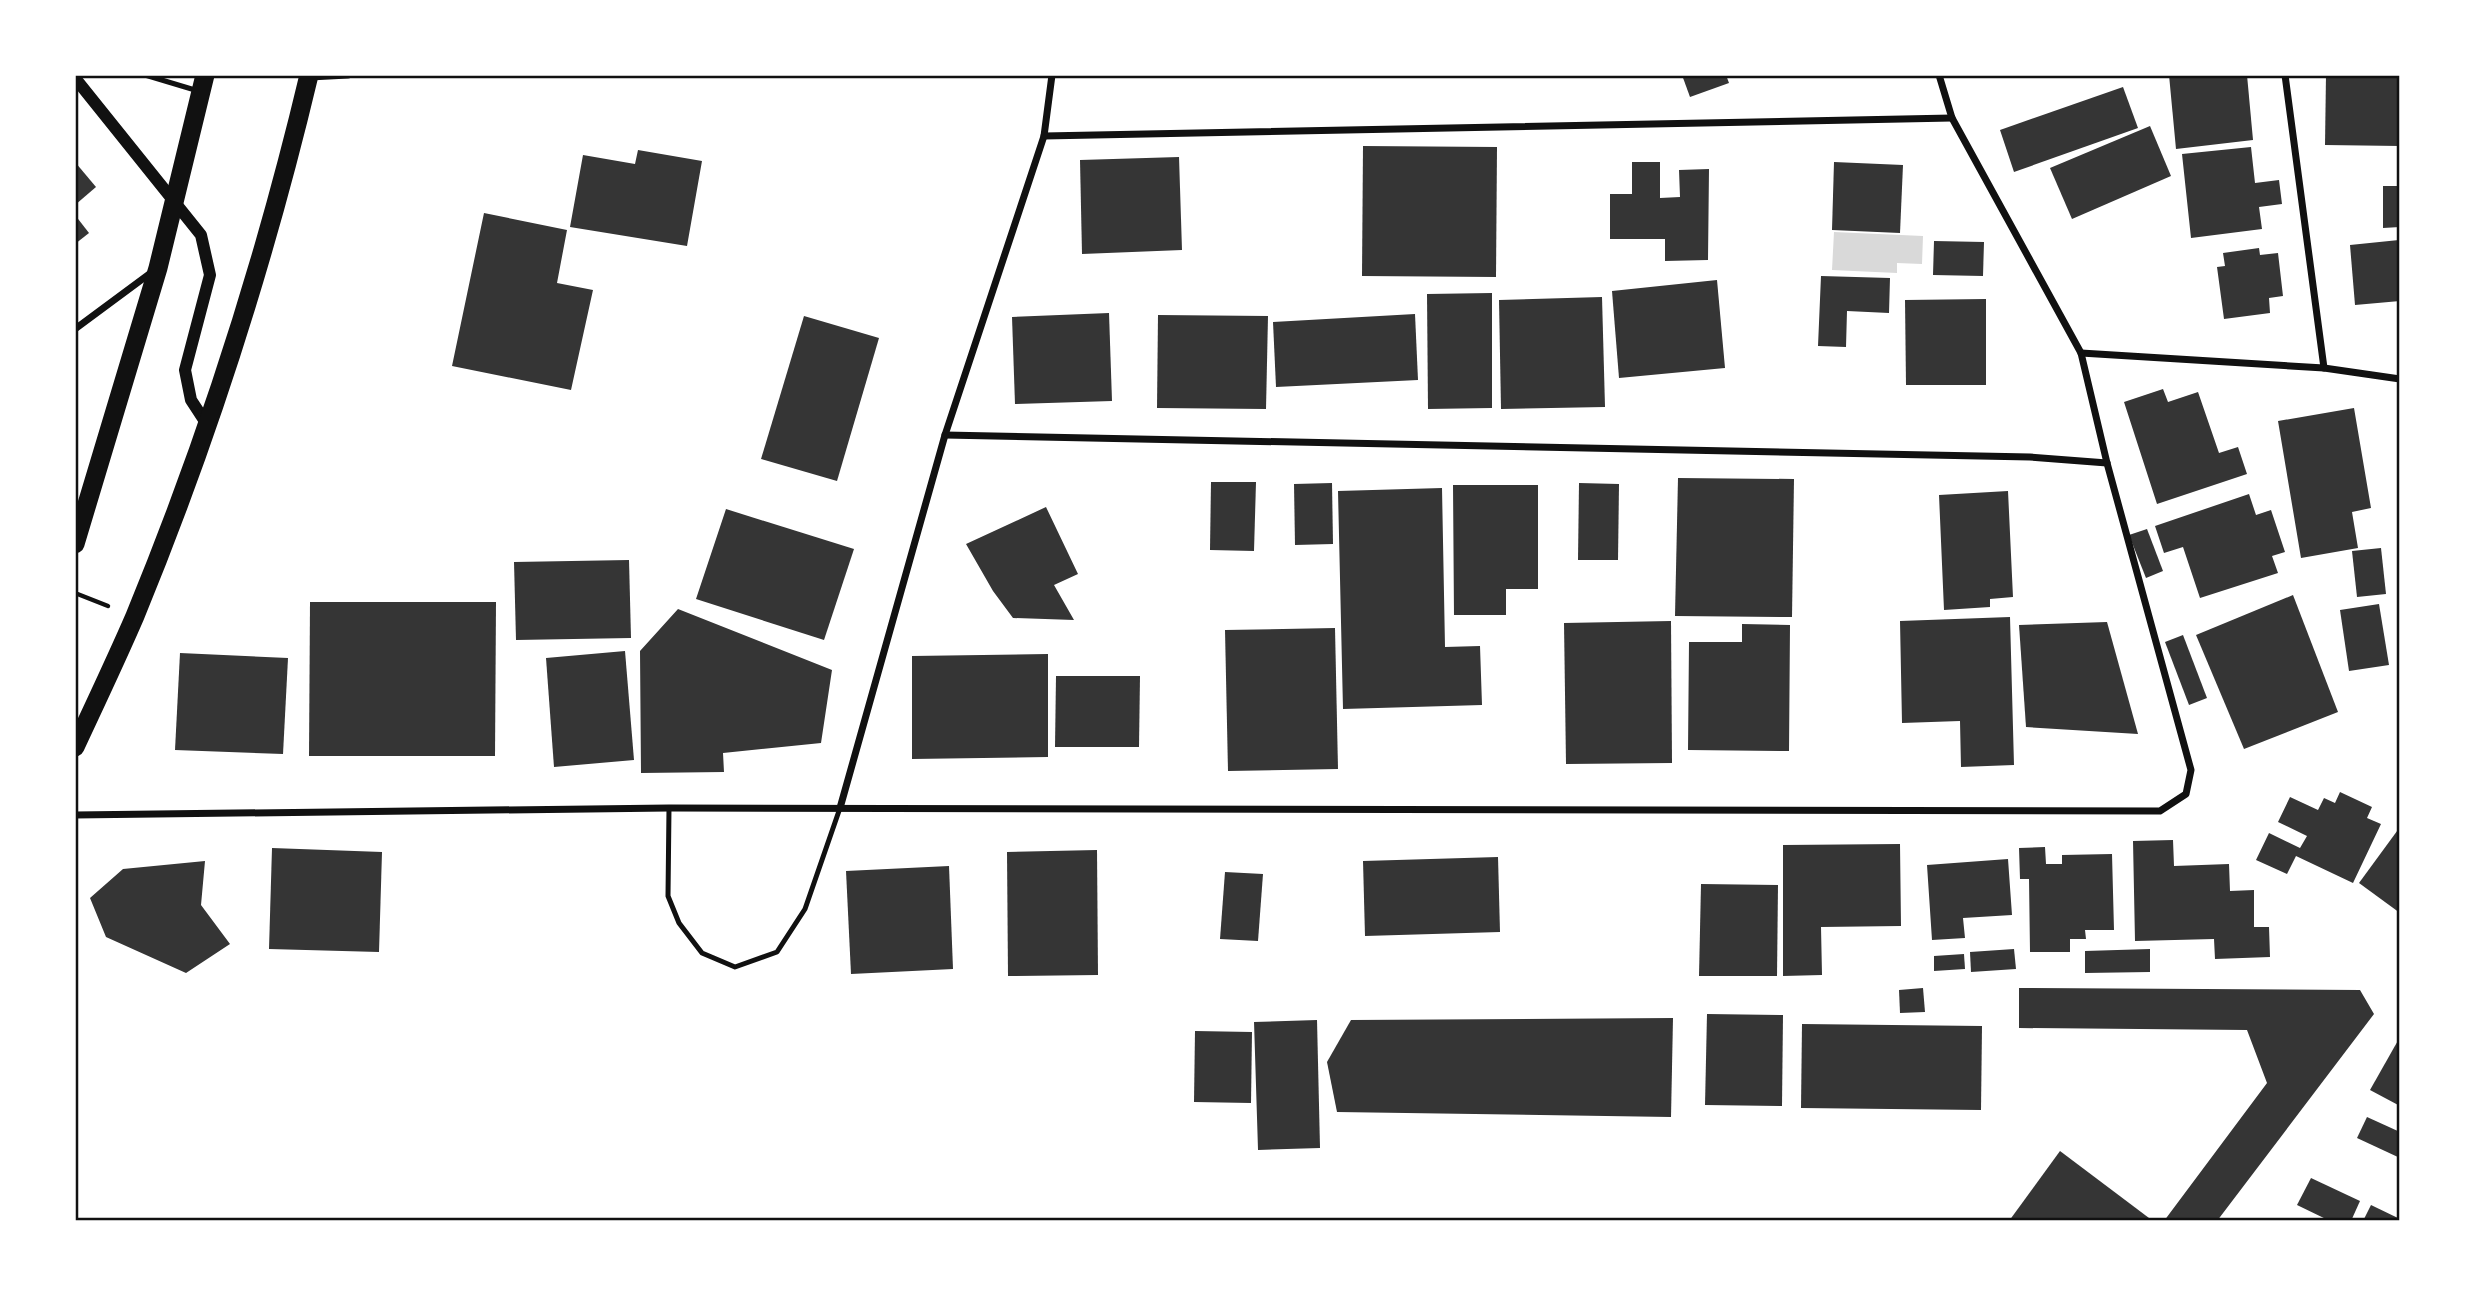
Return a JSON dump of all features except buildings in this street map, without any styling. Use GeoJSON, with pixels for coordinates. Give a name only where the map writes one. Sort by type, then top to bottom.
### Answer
{"type":"FeatureCollection","features":[{"type":"Feature","properties":{"kind":"highway"},"geometry":{"type":"LineString","coordinates":[[75,747],[134,617],[208,426],[256,276],[309,76]]}},
{"type":"Feature","properties":{"kind":"highway"},"geometry":{"type":"LineString","coordinates":[[75,544],[158,268],[203,84]]}},
{"type":"Feature","properties":{"kind":"street"},"geometry":{"type":"LineString","coordinates":[[309,76],[348,75]]}},
{"type":"Feature","properties":{"kind":"street"},"geometry":{"type":"LineString","coordinates":[[840,808],[945,435],[1044,136],[1052,75]]}},
{"type":"Feature","properties":{"kind":"street"},"geometry":{"type":"LineString","coordinates":[[75,816],[669,808],[2160,811],[2186,794],[2191,770],[2106,463],[2081,353],[1952,118],[1939,75]]}},
{"type":"Feature","properties":{"kind":"street"},"geometry":{"type":"LineString","coordinates":[[2285,75],[2324,368]]}},
{"type":"Feature","properties":{"kind":"street"},"geometry":{"type":"LineString","coordinates":[[75,78],[201,235],[210,275],[185,370],[191,400],[208,426]]}},
{"type":"Feature","properties":{"kind":"street"},"geometry":{"type":"LineString","coordinates":[[1044,136],[1952,118]]}},
{"type":"Feature","properties":{"kind":"street"},"geometry":{"type":"LineString","coordinates":[[75,330],[158,268]]}},
{"type":"Feature","properties":{"kind":"street"},"geometry":{"type":"LineString","coordinates":[[2081,353],[2324,368],[2400,379]]}},
{"type":"Feature","properties":{"kind":"street"},"geometry":{"type":"LineString","coordinates":[[945,435],[2030,457],[2106,463]]}},
{"type":"Feature","properties":{"kind":"lane"},"geometry":{"type":"LineString","coordinates":[[145,75],[203,84]]}},
{"type":"Feature","properties":{"kind":"lane"},"geometry":{"type":"LineString","coordinates":[[669,808],[668,896],[679,923],[702,953],[735,967],[777,952],[805,909],[840,808]]}},
{"type":"Feature","properties":{"kind":"shaded area"},"geometry":{"type":"Polygon","coordinates":[[[1834,232],[1923,236],[1922,264],[1897,263],[1897,273],[1832,270],[1834,232]]]}}]}
